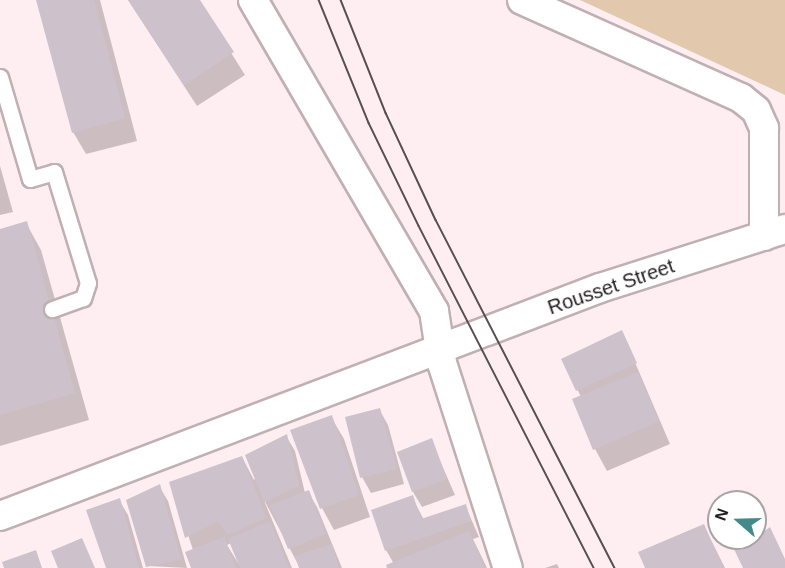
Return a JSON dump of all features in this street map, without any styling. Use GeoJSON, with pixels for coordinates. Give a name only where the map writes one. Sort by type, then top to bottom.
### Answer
{"type":"FeatureCollection","features":[{"type":"Feature","properties":{"kind":"street"},"geometry":{"type":"LineString","coordinates":[[253,0],[434,311],[440,352],[508,568]]}},
{"type":"Feature","properties":{"kind":"street"},"geometry":{"type":"LineString","coordinates":[[522,0],[741,98],[756,110],[764,128],[775,233]]}},
{"type":"Feature","properties":{"kind":"street","name":"Rousset Street"},"geometry":{"type":"LineString","coordinates":[[0,516],[440,352],[600,288],[775,233]]}},
{"type":"Feature","properties":{"kind":"lane"},"geometry":{"type":"LineString","coordinates":[[0,76],[30,178],[54,172],[88,283],[83,298],[52,309]]}},
{"type":"Feature","properties":{"kind":"shaded area"},"geometry":{"type":"Polygon","coordinates":[[[580,0],[785,0],[785,95],[580,0]]]}},
{"type":"Feature","properties":{"kind":"building"},"geometry":{"type":"Polygon","coordinates":[[[36,0],[94,0],[125,118],[72,133],[36,0]]]}},
{"type":"Feature","properties":{"kind":"building"},"geometry":{"type":"Polygon","coordinates":[[[128,0],[200,0],[234,52],[184,85],[128,0]]]}},
{"type":"Feature","properties":{"kind":"building"},"geometry":{"type":"Polygon","coordinates":[[[27,221],[75,393],[0,415],[0,229],[27,221]]]}},
{"type":"Feature","properties":{"kind":"building"},"geometry":{"type":"Polygon","coordinates":[[[622,330],[637,363],[576,391],[561,359],[622,330]]]}},
{"type":"Feature","properties":{"kind":"building"},"geometry":{"type":"Polygon","coordinates":[[[638,372],[659,421],[593,450],[572,399],[638,372]]]}},
{"type":"Feature","properties":{"kind":"building"},"geometry":{"type":"Polygon","coordinates":[[[380,408],[397,469],[360,478],[345,417],[380,408]]]}},
{"type":"Feature","properties":{"kind":"building"},"geometry":{"type":"Polygon","coordinates":[[[332,415],[359,495],[320,509],[290,430],[332,415]]]}},
{"type":"Feature","properties":{"kind":"building"},"geometry":{"type":"Polygon","coordinates":[[[287,434],[299,486],[264,502],[245,455],[287,434]]]}},
{"type":"Feature","properties":{"kind":"building"},"geometry":{"type":"Polygon","coordinates":[[[432,438],[447,479],[412,492],[397,452],[432,438]]]}},
{"type":"Feature","properties":{"kind":"building"},"geometry":{"type":"Polygon","coordinates":[[[242,456],[266,518],[228,535],[218,521],[185,538],[169,482],[242,456]]]}},
{"type":"Feature","properties":{"kind":"building"},"geometry":{"type":"Polygon","coordinates":[[[160,484],[181,559],[146,567],[126,500],[160,484]]]}},
{"type":"Feature","properties":{"kind":"building"},"geometry":{"type":"Polygon","coordinates":[[[309,490],[326,534],[288,549],[270,505],[309,490]]]}},
{"type":"Feature","properties":{"kind":"building"},"geometry":{"type":"Polygon","coordinates":[[[413,495],[421,519],[466,504],[471,521],[385,551],[371,510],[413,495]]]}},
{"type":"Feature","properties":{"kind":"building"},"geometry":{"type":"Polygon","coordinates":[[[120,498],[139,568],[106,568],[86,510],[120,498]]]}},
{"type":"Feature","properties":{"kind":"building"},"geometry":{"type":"Polygon","coordinates":[[[270,521],[289,568],[240,568],[228,539],[270,521]]]}},
{"type":"Feature","properties":{"kind":"building"},"geometry":{"type":"Polygon","coordinates":[[[704,524],[707,531],[707,550],[715,550],[723,568],[645,568],[638,552],[704,524]]]}},
{"type":"Feature","properties":{"kind":"building"},"geometry":{"type":"Polygon","coordinates":[[[770,527],[785,559],[785,568],[743,568],[734,550],[767,550],[767,529],[770,527]]]}},
{"type":"Feature","properties":{"kind":"building"},"geometry":{"type":"Polygon","coordinates":[[[469,531],[485,568],[387,568],[386,565],[469,531]]]}},
{"type":"Feature","properties":{"kind":"building"},"geometry":{"type":"Polygon","coordinates":[[[224,537],[236,568],[191,568],[185,552],[224,537]]]}},
{"type":"Feature","properties":{"kind":"building"},"geometry":{"type":"Polygon","coordinates":[[[82,538],[95,568],[58,568],[51,551],[82,538]]]}},
{"type":"Feature","properties":{"kind":"building"},"geometry":{"type":"Polygon","coordinates":[[[332,544],[339,568],[299,568],[295,556],[332,544]]]}},
{"type":"Feature","properties":{"kind":"building"},"geometry":{"type":"Polygon","coordinates":[[[36,550],[42,568],[4,568],[2,562],[36,550]]]}},
{"type":"Feature","properties":{"kind":"tram line"},"geometry":{"type":"LineString","coordinates":[[319,0],[369,123],[419,226],[594,568]]}},
{"type":"Feature","properties":{"kind":"tram line"},"geometry":{"type":"LineString","coordinates":[[341,0],[386,113],[436,220],[615,568]]}}]}
